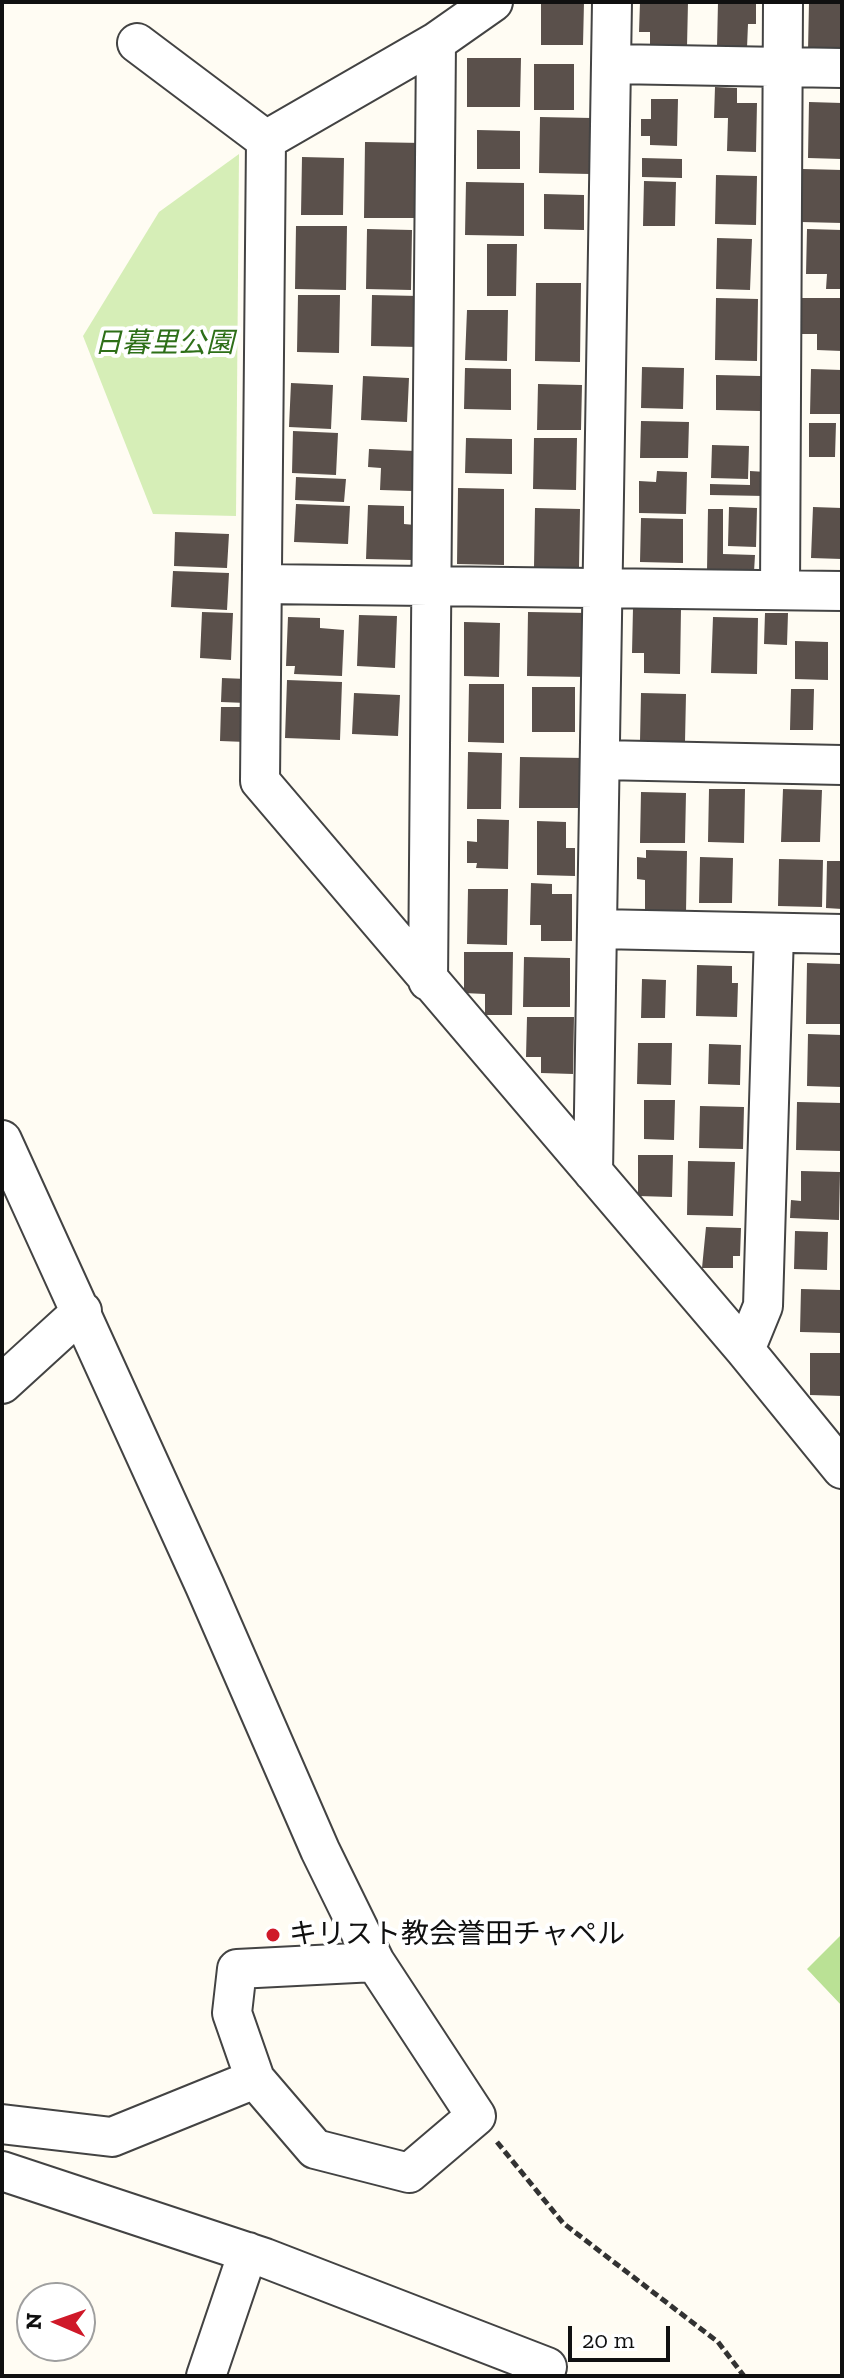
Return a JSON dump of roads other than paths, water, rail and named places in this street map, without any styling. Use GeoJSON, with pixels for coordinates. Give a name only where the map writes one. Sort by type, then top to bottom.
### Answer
{"type":"FeatureCollection","features":[{"type":"Feature","properties":{"kind":"street"},"geometry":{"type":"LineString","coordinates":[[266,140],[436,42],[493,2]]}},
{"type":"Feature","properties":{"kind":"street"},"geometry":{"type":"LineString","coordinates":[[593,1172],[612,2]]}},
{"type":"Feature","properties":{"kind":"street"},"geometry":{"type":"LineString","coordinates":[[780,590],[783,2]]}},
{"type":"Feature","properties":{"kind":"street"},"geometry":{"type":"LineString","coordinates":[[428,981],[436,42]]}},
{"type":"Feature","properties":{"kind":"street"},"geometry":{"type":"LineString","coordinates":[[137,43],[266,140]]}},
{"type":"Feature","properties":{"kind":"street"},"geometry":{"type":"LineString","coordinates":[[611,64],[842,68]]}},
{"type":"Feature","properties":{"kind":"street"},"geometry":{"type":"LineString","coordinates":[[266,140],[260,781],[428,981],[837,1454]]}},
{"type":"Feature","properties":{"kind":"street"},"geometry":{"type":"LineString","coordinates":[[262,584],[842,591]]}},
{"type":"Feature","properties":{"kind":"street"},"geometry":{"type":"LineString","coordinates":[[600,760],[842,765]]}},
{"type":"Feature","properties":{"kind":"street"},"geometry":{"type":"LineString","coordinates":[[597,929],[842,934]]}},
{"type":"Feature","properties":{"kind":"street"},"geometry":{"type":"LineString","coordinates":[[745,1350],[763,1306],[774,933]]}},
{"type":"Feature","properties":{"kind":"street"},"geometry":{"type":"LineString","coordinates":[[2,1140],[82,1311],[284,1769],[375,1962],[476,2116],[409,2173],[315,2149],[255,2079],[232,2013],[237,1969],[375,1962]]}},
{"type":"Feature","properties":{"kind":"street"},"geometry":{"type":"LineString","coordinates":[[2,1384],[82,1311]]}},
{"type":"Feature","properties":{"kind":"street"},"geometry":{"type":"LineString","coordinates":[[2,2124],[112,2137],[255,2079]]}},
{"type":"Feature","properties":{"kind":"street"},"geometry":{"type":"LineString","coordinates":[[2,2171],[248,2252],[547,2367]]}},
{"type":"Feature","properties":{"kind":"street"},"geometry":{"type":"LineString","coordinates":[[206,2376],[248,2252]]}},
{"type":"Feature","properties":{"kind":"place","name":"キリスト教会誉田チャペル"},"geometry":{"type":"Point","coordinates":[273,1935]}},
{"type":"Feature","properties":{"kind":"park label","name":"日暮里公園"},"geometry":{"type":"Point","coordinates":[164,344]}}]}
